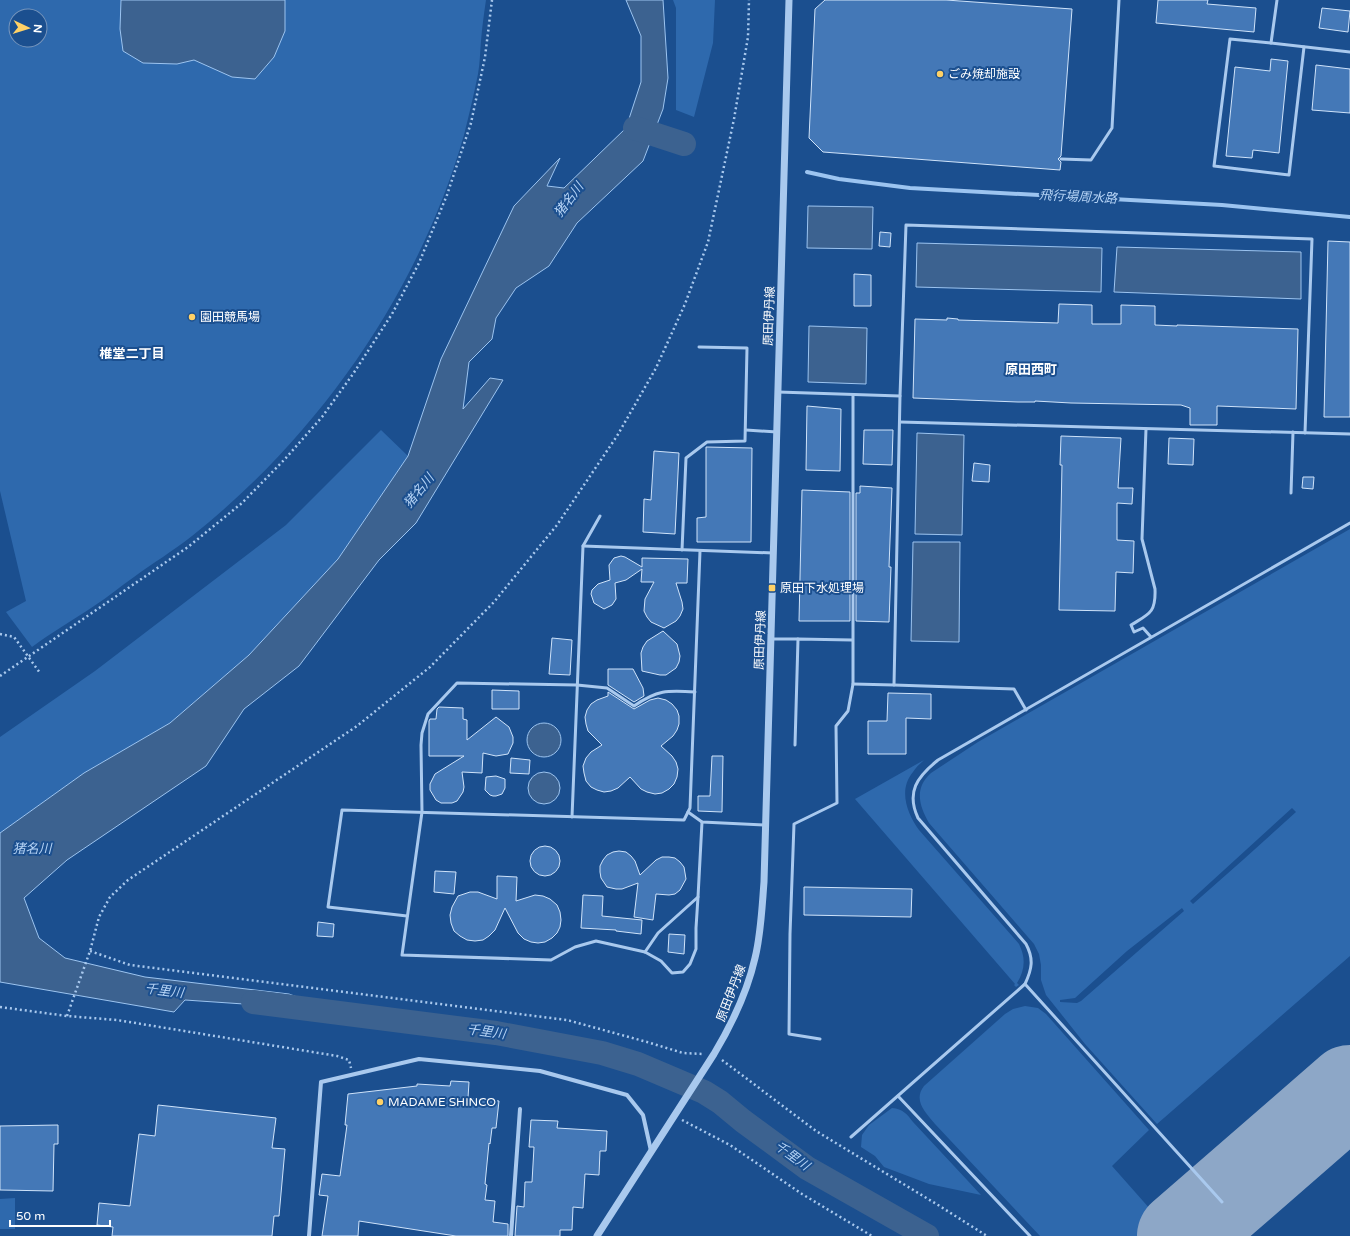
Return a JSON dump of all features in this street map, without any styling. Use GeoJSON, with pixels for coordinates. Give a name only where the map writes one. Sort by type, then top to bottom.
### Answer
{"type":"FeatureCollection","features":[{"type":"Feature","properties":{"kind":"street","name":"原田伊丹線"},"geometry":{"type":"LineString","coordinates":[[597,1236],[673,1116],[708,1064],[729,1028],[744,995],[756,958],[764,882],[789,0]]}},
{"type":"Feature","properties":{"kind":"street"},"geometry":{"type":"LineString","coordinates":[[309,1236],[321,1082],[419,1059],[540,1071],[627,1095],[643,1115],[651,1152]]}},
{"type":"Feature","properties":{"kind":"street"},"geometry":{"type":"LineString","coordinates":[[511,1236],[520,1109]]}},
{"type":"Feature","properties":{"kind":"lane"},"geometry":{"type":"LineString","coordinates":[[1061,159],[1091,160],[1112,128],[1119,0]]}},
{"type":"Feature","properties":{"kind":"lane"},"geometry":{"type":"LineString","coordinates":[[1271,43],[1276,0]]}},
{"type":"Feature","properties":{"kind":"lane"},"geometry":{"type":"LineString","coordinates":[[1304,47],[1289,175],[1214,166],[1230,39],[1271,43],[1350,52]]}},
{"type":"Feature","properties":{"kind":"lane"},"geometry":{"type":"LineString","coordinates":[[894,685],[900,396],[906,225],[1312,239],[1305,433]]}},
{"type":"Feature","properties":{"kind":"lane"},"geometry":{"type":"LineString","coordinates":[[682,550],[686,458],[707,442],[745,441],[746,430],[747,348],[699,347]]}},
{"type":"Feature","properties":{"kind":"lane"},"geometry":{"type":"LineString","coordinates":[[778,392],[900,396]]}},
{"type":"Feature","properties":{"kind":"lane"},"geometry":{"type":"LineString","coordinates":[[820,1039],[789,1034],[790,934],[794,824],[837,803],[836,726],[848,711],[853,684],[853,395]]}},
{"type":"Feature","properties":{"kind":"lane"},"geometry":{"type":"LineString","coordinates":[[900,422],[1350,434]]}},
{"type":"Feature","properties":{"kind":"lane"},"geometry":{"type":"LineString","coordinates":[[1146,428],[1142,539],[1155,590],[1155,597],[1154,606],[1150,613],[1131,625],[1134,632],[1143,628],[1151,637]]}},
{"type":"Feature","properties":{"kind":"lane"},"geometry":{"type":"LineString","coordinates":[[746,430],[777,432]]}},
{"type":"Feature","properties":{"kind":"lane"},"geometry":{"type":"LineString","coordinates":[[1291,493],[1293,432]]}},
{"type":"Feature","properties":{"kind":"lane"},"geometry":{"type":"LineString","coordinates":[[572,817],[582,546],[600,516]]}},
{"type":"Feature","properties":{"kind":"lane"},"geometry":{"type":"LineString","coordinates":[[851,1137],[1025,984],[1029,975],[1032,961],[1032,954],[1026,944],[918,818],[914,809],[913,792],[917,781],[924,771],[938,760],[1350,523]]}},
{"type":"Feature","properties":{"kind":"lane"},"geometry":{"type":"LineString","coordinates":[[582,546],[773,553]]}},
{"type":"Feature","properties":{"kind":"lane"},"geometry":{"type":"LineString","coordinates":[[407,916],[328,907],[342,810],[684,820],[690,808],[700,551]]}},
{"type":"Feature","properties":{"kind":"lane"},"geometry":{"type":"LineString","coordinates":[[771,639],[852,640]]}},
{"type":"Feature","properties":{"kind":"lane"},"geometry":{"type":"LineString","coordinates":[[795,745],[798,639]]}},
{"type":"Feature","properties":{"kind":"lane"},"geometry":{"type":"LineString","coordinates":[[695,692],[673,690],[661,691],[645,698],[634,706],[608,688],[577,685],[457,683],[428,714],[422,732],[422,812],[402,955],[551,960],[575,947],[596,941],[645,952],[661,961],[672,973],[683,972],[690,964],[696,950],[702,822]]}},
{"type":"Feature","properties":{"kind":"lane"},"geometry":{"type":"LineString","coordinates":[[853,684],[1014,689],[1026,710]]}},
{"type":"Feature","properties":{"kind":"lane"},"geometry":{"type":"LineString","coordinates":[[688,812],[702,822],[765,825]]}},
{"type":"Feature","properties":{"kind":"lane"},"geometry":{"type":"LineString","coordinates":[[645,952],[658,933],[698,897]]}},
{"type":"Feature","properties":{"kind":"lane"},"geometry":{"type":"LineString","coordinates":[[1025,984],[1222,1202]]}},
{"type":"Feature","properties":{"kind":"lane"},"geometry":{"type":"LineString","coordinates":[[898,1096],[1030,1236]]}},
{"type":"Feature","properties":{"kind":"path"},"geometry":{"type":"LineString","coordinates":[[0,676],[188,547],[242,502],[290,454],[322,417],[353,374],[392,314],[419,263],[447,195],[471,123],[485,57],[492,0]]}},
{"type":"Feature","properties":{"kind":"path"},"geometry":{"type":"LineString","coordinates":[[66,1016],[90,951],[99,917],[110,897],[128,880],[357,726],[430,667],[494,602],[557,526],[617,436],[656,368],[685,304],[706,249],[734,119],[748,37],[749,0]]}},
{"type":"Feature","properties":{"kind":"path"},"geometry":{"type":"LineString","coordinates":[[0,634],[14,637],[40,673]]}},
{"type":"Feature","properties":{"kind":"path"},"geometry":{"type":"LineString","coordinates":[[90,951],[130,965],[567,1020],[683,1053],[714,1054],[816,1131],[987,1236]]}},
{"type":"Feature","properties":{"kind":"path"},"geometry":{"type":"LineString","coordinates":[[0,1007],[66,1016],[117,1020],[337,1056],[349,1060],[352,1075]]}},
{"type":"Feature","properties":{"kind":"path"},"geometry":{"type":"LineString","coordinates":[[673,1116],[730,1145],[802,1194],[872,1236]]}},
{"type":"Feature","properties":{"kind":"shaded area","name":"園田競馬場"},"geometry":{"type":"Polygon","coordinates":[[[0,0],[486,0],[478,74],[464,135],[445,193],[420,250],[392,304],[359,356],[322,406],[282,453],[238,496],[192,536],[99,603],[32,647],[6,612],[26,601],[0,491],[0,0]]]}},
{"type":"Feature","properties":{"kind":"shaded area"},"geometry":{"type":"Polygon","coordinates":[[[673,0],[715,0],[713,43],[694,117],[676,110],[676,8],[673,0]]]}},
{"type":"Feature","properties":{"kind":"shaded area"},"geometry":{"type":"Polygon","coordinates":[[[381,430],[408,456],[338,559],[249,655],[170,723],[84,773],[0,833],[0,737],[95,671],[286,525],[381,430]]]}},
{"type":"Feature","properties":{"kind":"shaded area"},"geometry":{"type":"Polygon","coordinates":[[[1350,529],[1350,956],[1157,1124],[1085,1044],[1046,995],[1041,980],[1039,954],[1034,944],[929,823],[926,817],[921,804],[920,791],[926,779],[931,773],[978,742],[1350,529]],[[1292,808],[1190,901],[1193,904],[1296,812],[1292,808]],[[1182,908],[1127,951],[1075,998],[1060,1000],[1060,1002],[1077,1003],[1081,1001],[1184,911],[1182,908]]]}},
{"type":"Feature","properties":{"kind":"shaded area"},"geometry":{"type":"Polygon","coordinates":[[[924,760],[914,770],[908,779],[905,794],[908,809],[919,830],[1019,944],[1023,954],[1024,964],[1022,973],[1017,983],[1019,985],[1016,987],[855,799],[924,760]]]}},
{"type":"Feature","properties":{"kind":"shaded area"},"geometry":{"type":"Polygon","coordinates":[[[1025,1006],[1038,1008],[1046,1014],[1149,1130],[1112,1166],[1174,1236],[1040,1236],[935,1124],[924,1110],[920,1101],[920,1096],[924,1086],[1005,1014],[1013,1009],[1025,1006]]]}},
{"type":"Feature","properties":{"kind":"shaded area"},"geometry":{"type":"Polygon","coordinates":[[[892,1108],[899,1109],[907,1114],[981,1195],[929,1184],[884,1167],[875,1156],[861,1147],[862,1135],[869,1125],[892,1108]]]}},
{"type":"Feature","properties":{"kind":"shaded area"},"geometry":{"type":"Polygon","coordinates":[[[15,1198],[15,1229],[0,1229],[0,1199],[15,1198]]]}},
{"type":"Feature","properties":{"kind":"water"},"geometry":{"type":"Polygon","coordinates":[[[121,0],[285,0],[285,31],[274,57],[255,79],[232,77],[194,60],[177,64],[143,63],[123,51],[120,29],[121,0]]]}},
{"type":"Feature","properties":{"kind":"water","name":"猪名川"},"geometry":{"type":"Polygon","coordinates":[[[626,0],[663,0],[668,78],[663,109],[643,161],[577,223],[549,266],[516,288],[496,318],[492,339],[469,362],[463,409],[490,378],[503,380],[416,523],[379,560],[299,666],[244,709],[206,766],[67,860],[24,898],[39,938],[65,958],[145,977],[289,994],[332,1010],[185,1000],[174,1012],[0,982],[0,833],[84,773],[170,723],[249,655],[338,559],[408,456],[441,359],[514,206],[560,158],[547,186],[564,188],[626,128],[641,82],[641,36],[626,0]]]}},
{"type":"Feature","properties":{"kind":"water"},"geometry":{"type":"Polygon","coordinates":[[[808,206],[873,207],[872,249],[807,248],[808,206]]]}},
{"type":"Feature","properties":{"kind":"water"},"geometry":{"type":"Polygon","coordinates":[[[917,243],[1102,248],[1101,292],[916,287],[917,243]]]}},
{"type":"Feature","properties":{"kind":"water"},"geometry":{"type":"Polygon","coordinates":[[[1117,247],[1301,252],[1301,299],[1114,292],[1117,247]]]}},
{"type":"Feature","properties":{"kind":"water"},"geometry":{"type":"Polygon","coordinates":[[[809,326],[867,328],[866,384],[808,382],[809,326]]]}},
{"type":"Feature","properties":{"kind":"water"},"geometry":{"type":"Polygon","coordinates":[[[917,433],[964,435],[962,535],[915,534],[917,433]]]}},
{"type":"Feature","properties":{"kind":"water"},"geometry":{"type":"Polygon","coordinates":[[[913,542],[960,542],[959,642],[911,641],[913,542]]]}},
{"type":"Feature","properties":{"kind":"water"},"geometry":{"type":"Polygon","coordinates":[[[541,723],[547,723],[551,724],[558,730],[561,740],[560,747],[554,754],[547,757],[541,757],[537,756],[530,750],[527,743],[527,737],[528,733],[534,726],[541,723]]]}},
{"type":"Feature","properties":{"kind":"water"},"geometry":{"type":"Polygon","coordinates":[[[541,772],[547,772],[557,779],[560,788],[559,794],[553,801],[547,804],[541,804],[531,797],[528,791],[528,785],[535,775],[541,772]]]}},
{"type":"Feature","properties":{"kind":"building","name":"ごみ焼却施設"},"geometry":{"type":"Polygon","coordinates":[[[825,0],[946,0],[1072,9],[1061,156],[1058,159],[1061,162],[1060,170],[823,152],[809,138],[815,9],[825,0]]]}},
{"type":"Feature","properties":{"kind":"building"},"geometry":{"type":"Polygon","coordinates":[[[1158,0],[1208,0],[1207,4],[1256,8],[1254,32],[1156,23],[1158,0]]]}},
{"type":"Feature","properties":{"kind":"building"},"geometry":{"type":"Polygon","coordinates":[[[1322,8],[1350,11],[1348,32],[1319,28],[1322,8]]]}},
{"type":"Feature","properties":{"kind":"building"},"geometry":{"type":"Polygon","coordinates":[[[1271,59],[1288,61],[1279,153],[1253,150],[1252,158],[1226,156],[1235,67],[1270,71],[1271,59]]]}},
{"type":"Feature","properties":{"kind":"building"},"geometry":{"type":"Polygon","coordinates":[[[1316,65],[1350,69],[1350,113],[1312,110],[1316,65]]]}},
{"type":"Feature","properties":{"kind":"building"},"geometry":{"type":"Polygon","coordinates":[[[880,232],[891,233],[890,247],[879,246],[880,232]]]}},
{"type":"Feature","properties":{"kind":"building"},"geometry":{"type":"Polygon","coordinates":[[[1328,241],[1350,242],[1350,417],[1324,417],[1328,241]]]}},
{"type":"Feature","properties":{"kind":"building"},"geometry":{"type":"Polygon","coordinates":[[[854,274],[871,275],[871,306],[854,306],[854,274]]]}},
{"type":"Feature","properties":{"kind":"building"},"geometry":{"type":"Polygon","coordinates":[[[1059,304],[1092,305],[1092,324],[1121,324],[1121,305],[1155,306],[1155,325],[1298,329],[1296,409],[1217,406],[1217,425],[1190,425],[1190,408],[1181,405],[1035,401],[1018,402],[913,398],[915,319],[947,320],[947,318],[958,320],[1058,323],[1059,304]]]}},
{"type":"Feature","properties":{"kind":"building"},"geometry":{"type":"Polygon","coordinates":[[[807,406],[841,409],[840,471],[806,470],[807,406]]]}},
{"type":"Feature","properties":{"kind":"building"},"geometry":{"type":"Polygon","coordinates":[[[864,430],[893,430],[892,465],[863,464],[864,430]]]}},
{"type":"Feature","properties":{"kind":"building"},"geometry":{"type":"Polygon","coordinates":[[[1061,436],[1121,438],[1118,488],[1133,488],[1132,504],[1117,503],[1117,540],[1134,541],[1133,573],[1116,572],[1115,611],[1059,610],[1062,465],[1060,465],[1061,436]]]}},
{"type":"Feature","properties":{"kind":"building"},"geometry":{"type":"Polygon","coordinates":[[[1169,438],[1194,439],[1193,465],[1168,464],[1169,438]]]}},
{"type":"Feature","properties":{"kind":"building"},"geometry":{"type":"Polygon","coordinates":[[[706,447],[752,448],[751,542],[697,542],[697,518],[706,517],[706,447]]]}},
{"type":"Feature","properties":{"kind":"building"},"geometry":{"type":"Polygon","coordinates":[[[654,451],[679,453],[675,534],[643,532],[644,499],[651,500],[654,451]]]}},
{"type":"Feature","properties":{"kind":"building"},"geometry":{"type":"Polygon","coordinates":[[[974,463],[990,465],[989,482],[972,481],[974,463]]]}},
{"type":"Feature","properties":{"kind":"building"},"geometry":{"type":"Polygon","coordinates":[[[1303,477],[1314,477],[1313,489],[1302,488],[1303,477]]]}},
{"type":"Feature","properties":{"kind":"building"},"geometry":{"type":"Polygon","coordinates":[[[860,486],[892,488],[889,567],[891,567],[889,622],[856,621],[856,493],[860,493],[860,486]]]}},
{"type":"Feature","properties":{"kind":"building"},"geometry":{"type":"Polygon","coordinates":[[[802,490],[850,492],[850,621],[799,621],[802,490]]]}},
{"type":"Feature","properties":{"kind":"building"},"geometry":{"type":"Polygon","coordinates":[[[621,556],[642,567],[642,558],[688,559],[687,583],[676,583],[683,609],[676,621],[664,628],[651,622],[647,617],[644,611],[645,599],[654,582],[641,582],[642,569],[626,580],[615,583],[616,599],[612,605],[604,609],[594,603],[591,594],[592,590],[598,584],[610,580],[609,565],[614,558],[621,556]]]}},
{"type":"Feature","properties":{"kind":"building"},"geometry":{"type":"Polygon","coordinates":[[[663,631],[677,644],[680,656],[676,668],[666,675],[642,671],[641,653],[643,647],[647,641],[663,631]]]}},
{"type":"Feature","properties":{"kind":"building"},"geometry":{"type":"Polygon","coordinates":[[[552,638],[572,640],[570,675],[549,674],[552,638]]]}},
{"type":"Feature","properties":{"kind":"building"},"geometry":{"type":"Polygon","coordinates":[[[608,669],[633,669],[643,688],[644,696],[634,702],[608,685],[608,669]]]}},
{"type":"Feature","properties":{"kind":"building"},"geometry":{"type":"Polygon","coordinates":[[[492,690],[519,691],[519,709],[492,709],[492,690]]]}},
{"type":"Feature","properties":{"kind":"building"},"geometry":{"type":"Polygon","coordinates":[[[608,692],[634,709],[650,700],[658,698],[666,700],[677,710],[679,724],[677,730],[673,736],[661,746],[672,756],[678,769],[674,784],[669,789],[662,793],[655,794],[647,792],[641,789],[630,777],[618,788],[604,792],[591,787],[586,781],[583,766],[586,758],[591,752],[602,745],[588,731],[585,717],[591,704],[608,696],[608,692]]]}},
{"type":"Feature","properties":{"kind":"building"},"geometry":{"type":"Polygon","coordinates":[[[888,693],[931,694],[931,719],[906,718],[906,754],[868,754],[868,721],[887,721],[888,693]]]}},
{"type":"Feature","properties":{"kind":"building"},"geometry":{"type":"Polygon","coordinates":[[[439,707],[463,708],[463,719],[467,720],[467,740],[496,717],[509,727],[513,737],[513,743],[508,754],[496,756],[483,753],[482,773],[462,772],[464,787],[463,792],[457,801],[452,803],[441,803],[436,800],[430,790],[430,784],[435,774],[464,756],[429,756],[429,721],[430,719],[436,719],[437,709],[439,707]]]}},
{"type":"Feature","properties":{"kind":"building"},"geometry":{"type":"Polygon","coordinates":[[[712,756],[723,756],[722,812],[698,811],[698,796],[710,796],[712,756]]]}},
{"type":"Feature","properties":{"kind":"building"},"geometry":{"type":"Polygon","coordinates":[[[511,758],[530,760],[529,774],[510,773],[511,758]]]}},
{"type":"Feature","properties":{"kind":"building"},"geometry":{"type":"Polygon","coordinates":[[[496,776],[505,779],[505,788],[502,794],[493,796],[485,790],[486,777],[496,776]]]}},
{"type":"Feature","properties":{"kind":"building"},"geometry":{"type":"Polygon","coordinates":[[[545,846],[555,851],[560,861],[555,871],[545,876],[535,871],[530,861],[535,851],[545,846]]]}},
{"type":"Feature","properties":{"kind":"building"},"geometry":{"type":"Polygon","coordinates":[[[619,851],[626,852],[631,856],[635,861],[640,875],[656,860],[662,857],[675,858],[684,867],[686,879],[680,890],[675,894],[669,895],[656,894],[653,920],[634,917],[638,883],[622,889],[616,889],[607,887],[601,878],[600,866],[603,860],[607,855],[619,851]]]}},
{"type":"Feature","properties":{"kind":"building"},"geometry":{"type":"Polygon","coordinates":[[[435,871],[456,872],[454,894],[434,892],[435,871]]]}},
{"type":"Feature","properties":{"kind":"building"},"geometry":{"type":"Polygon","coordinates":[[[497,876],[517,877],[516,901],[535,895],[550,899],[557,905],[560,912],[560,927],[552,938],[545,942],[538,943],[524,939],[518,933],[505,908],[495,930],[483,940],[467,940],[454,931],[450,915],[452,907],[458,896],[470,892],[478,892],[497,899],[497,876]]]}},
{"type":"Feature","properties":{"kind":"building"},"geometry":{"type":"Polygon","coordinates":[[[804,887],[912,889],[911,917],[804,915],[804,887]]]}},
{"type":"Feature","properties":{"kind":"building"},"geometry":{"type":"Polygon","coordinates":[[[583,895],[603,896],[602,916],[642,920],[641,934],[616,930],[581,928],[583,895]]]}},
{"type":"Feature","properties":{"kind":"building"},"geometry":{"type":"Polygon","coordinates":[[[318,922],[334,924],[333,937],[317,936],[318,922]]]}},
{"type":"Feature","properties":{"kind":"building"},"geometry":{"type":"Polygon","coordinates":[[[669,934],[685,935],[684,954],[668,952],[669,934]]]}},
{"type":"Feature","properties":{"kind":"building"},"geometry":{"type":"Polygon","coordinates":[[[451,1081],[469,1082],[468,1098],[499,1101],[496,1128],[492,1128],[490,1144],[489,1143],[485,1200],[495,1201],[493,1222],[508,1224],[508,1236],[456,1236],[359,1221],[358,1236],[322,1236],[328,1196],[319,1195],[322,1174],[340,1176],[347,1125],[345,1125],[348,1094],[417,1086],[417,1084],[450,1086],[451,1081]]]}},
{"type":"Feature","properties":{"kind":"building"},"geometry":{"type":"Polygon","coordinates":[[[158,1105],[276,1118],[272,1148],[285,1149],[279,1216],[274,1216],[272,1236],[112,1236],[113,1227],[97,1225],[99,1203],[130,1206],[139,1134],[155,1136],[158,1105]]]}},
{"type":"Feature","properties":{"kind":"building"},"geometry":{"type":"Polygon","coordinates":[[[531,1120],[558,1121],[557,1128],[607,1131],[606,1151],[600,1151],[599,1175],[585,1174],[583,1208],[573,1207],[572,1230],[560,1230],[560,1236],[515,1236],[517,1206],[524,1207],[525,1182],[532,1182],[534,1147],[529,1147],[531,1120]]]}},
{"type":"Feature","properties":{"kind":"building"},"geometry":{"type":"Polygon","coordinates":[[[58,1125],[58,1144],[54,1144],[53,1191],[0,1190],[0,1126],[58,1125]]]}},
{"type":"Feature","properties":{"kind":"waterway","name":"飛行場周水路"},"geometry":{"type":"LineString","coordinates":[[635,128],[684,144]]}},
{"type":"Feature","properties":{"kind":"waterway","name":"飛行場周水路"},"geometry":{"type":"LineString","coordinates":[[807,172],[839,179],[910,188],[1222,205],[1350,217]]}},
{"type":"Feature","properties":{"kind":"waterway","name":"千里川"},"geometry":{"type":"LineString","coordinates":[[253,1002],[496,1033],[602,1053],[638,1064],[704,1092],[720,1102],[743,1121],[807,1168],[927,1236]]}},
{"type":"Feature","properties":{"kind":"runway"},"geometry":{"type":"LineString","coordinates":[[1182,1236],[1350,1090]]}},
{"type":"Feature","properties":{"kind":"place","name":"ごみ焼却施設"},"geometry":{"type":"Point","coordinates":[940,74]}},
{"type":"Feature","properties":{"kind":"place","name":"園田競馬場"},"geometry":{"type":"Point","coordinates":[192,317]}},
{"type":"Feature","properties":{"kind":"place","name":"原田下水処理場"},"geometry":{"type":"Point","coordinates":[772,588]}},
{"type":"Feature","properties":{"kind":"place","name":"MADAME SHINCO"},"geometry":{"type":"Point","coordinates":[380,1102]}},
{"type":"Feature","properties":{"kind":"district","name":"椎堂二丁目"},"geometry":{"type":"Point","coordinates":[132,354]}},
{"type":"Feature","properties":{"kind":"district","name":"原田西町"},"geometry":{"type":"Point","coordinates":[1031,370]}}]}
